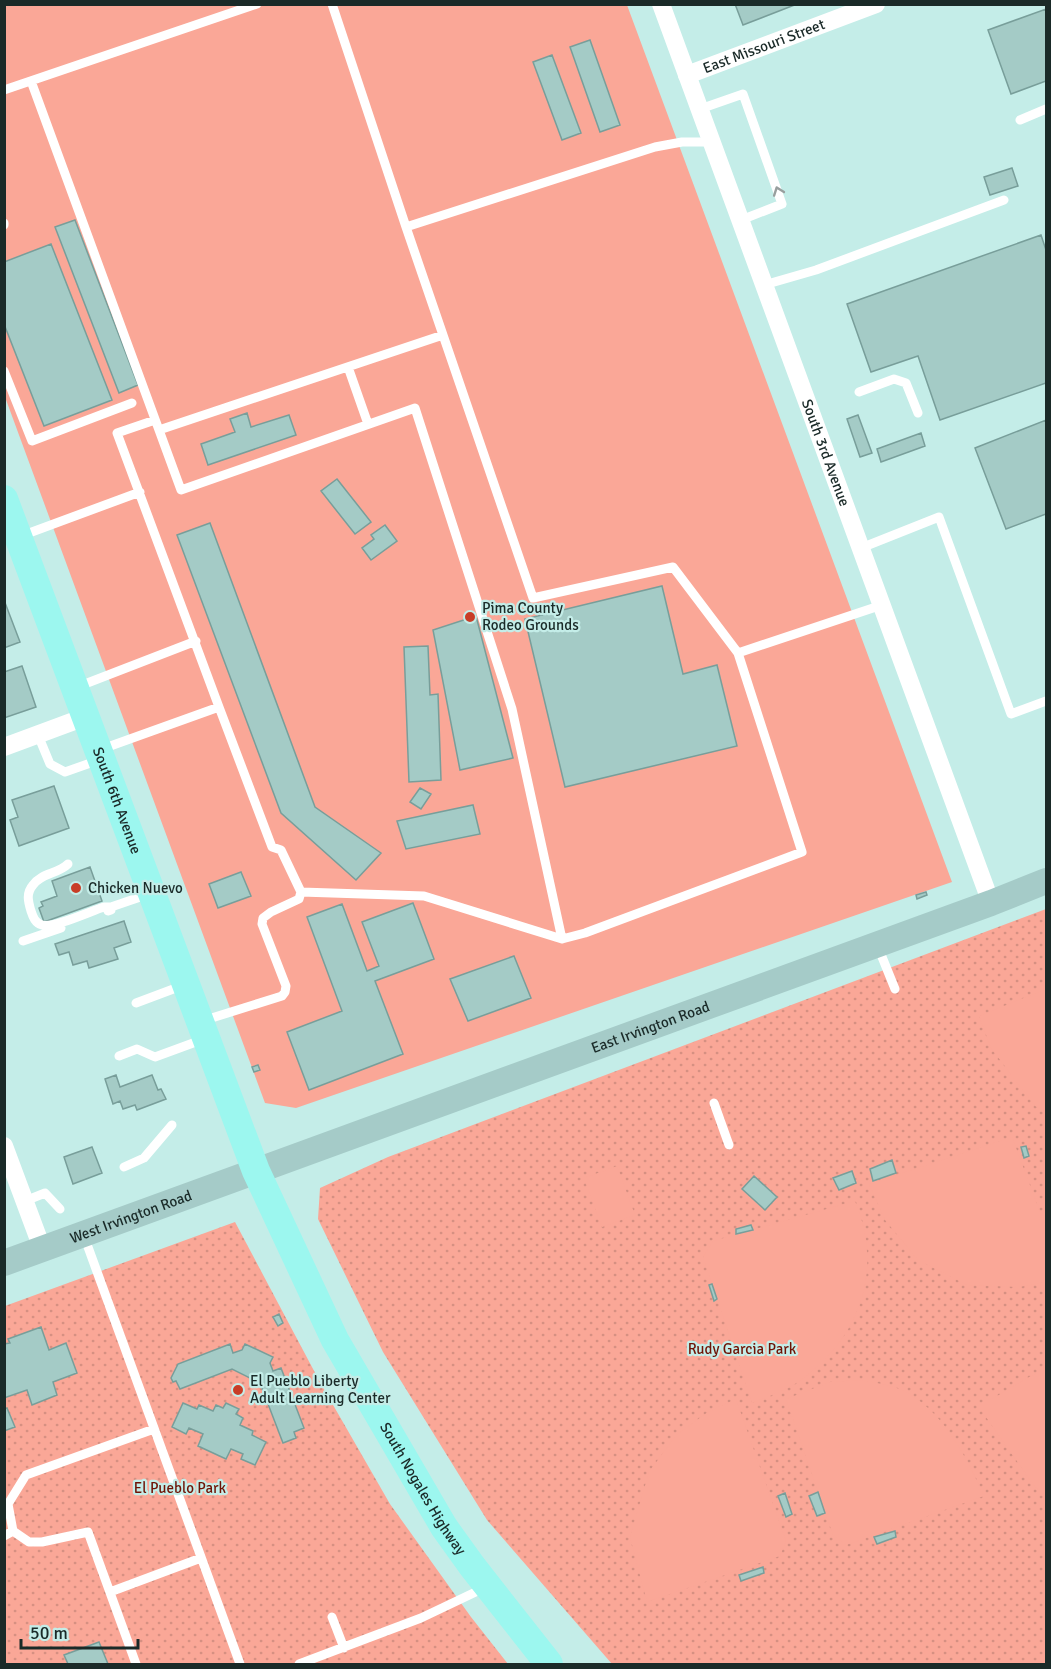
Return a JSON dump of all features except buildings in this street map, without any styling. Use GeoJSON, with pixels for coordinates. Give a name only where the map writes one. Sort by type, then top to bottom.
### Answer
{"type":"FeatureCollection","features":[{"type":"Feature","properties":{"kind":"main road","name":"South 6th Avenue"},"geometry":{"type":"LineString","coordinates":[[4,499],[256,1171]]}},
{"type":"Feature","properties":{"kind":"main road","name":"East Irvington Road"},"geometry":{"type":"LineString","coordinates":[[256,1171],[878,945],[1047,881]]}},
{"type":"Feature","properties":{"kind":"main road","name":"West Irvington Road"},"geometry":{"type":"LineString","coordinates":[[4,1263],[256,1171]]}},
{"type":"Feature","properties":{"kind":"main road","name":"South Nogales Highway"},"geometry":{"type":"LineString","coordinates":[[256,1171],[335,1340],[444,1527],[549,1665]]}},
{"type":"Feature","properties":{"kind":"street","name":"South 3rd Avenue"},"geometry":{"type":"LineString","coordinates":[[661,4],[991,903]]}},
{"type":"Feature","properties":{"kind":"street","name":"East Missouri Street"},"geometry":{"type":"LineString","coordinates":[[687,75],[876,4]]}},
{"type":"Feature","properties":{"kind":"street"},"geometry":{"type":"LineString","coordinates":[[4,747],[86,717]]}},
{"type":"Feature","properties":{"kind":"street"},"geometry":{"type":"LineString","coordinates":[[4,1146],[42,1248]]}},
{"type":"Feature","properties":{"kind":"lane"},"geometry":{"type":"LineString","coordinates":[[4,90],[230,9],[256,4]]}},
{"type":"Feature","properties":{"kind":"lane"},"geometry":{"type":"LineString","coordinates":[[301,892],[424,896],[562,939],[585,933],[802,852],[738,653],[673,567],[533,598],[332,4]]}},
{"type":"Feature","properties":{"kind":"lane"},"geometry":{"type":"LineString","coordinates":[[31,81],[181,490],[415,408],[512,709],[562,939]]}},
{"type":"Feature","properties":{"kind":"lane"},"geometry":{"type":"LineString","coordinates":[[700,109],[743,94],[782,204],[741,220]]}},
{"type":"Feature","properties":{"kind":"lane"},"geometry":{"type":"LineString","coordinates":[[1020,120],[1047,109]]}},
{"type":"Feature","properties":{"kind":"lane"},"geometry":{"type":"LineString","coordinates":[[406,227],[655,147],[682,142],[711,142]]}},
{"type":"Feature","properties":{"kind":"lane"},"geometry":{"type":"LineString","coordinates":[[764,285],[816,270],[1004,200]]}},
{"type":"Feature","properties":{"kind":"lane"},"geometry":{"type":"LineString","coordinates":[[159,430],[443,335]]}},
{"type":"Feature","properties":{"kind":"lane"},"geometry":{"type":"LineString","coordinates":[[348,367],[368,424]]}},
{"type":"Feature","properties":{"kind":"lane"},"geometry":{"type":"LineString","coordinates":[[4,371],[32,441],[132,403]]}},
{"type":"Feature","properties":{"kind":"lane"},"geometry":{"type":"LineString","coordinates":[[859,392],[894,379],[906,382],[918,413]]}},
{"type":"Feature","properties":{"kind":"lane"},"geometry":{"type":"LineString","coordinates":[[119,1056],[137,1049],[155,1057],[203,1030],[282,996],[286,986],[262,924],[263,918],[295,902],[299,899],[301,892],[281,850],[272,847],[117,433],[155,420]]}},
{"type":"Feature","properties":{"kind":"lane"},"geometry":{"type":"LineString","coordinates":[[18,537],[140,492]]}},
{"type":"Feature","properties":{"kind":"lane"},"geometry":{"type":"LineString","coordinates":[[861,548],[939,517],[1011,714],[1047,701]]}},
{"type":"Feature","properties":{"kind":"lane"},"geometry":{"type":"LineString","coordinates":[[738,653],[882,605]]}},
{"type":"Feature","properties":{"kind":"lane"},"geometry":{"type":"LineString","coordinates":[[75,688],[196,641]]}},
{"type":"Feature","properties":{"kind":"lane"},"geometry":{"type":"LineString","coordinates":[[38,735],[50,764],[65,772],[100,755],[219,707]]}},
{"type":"Feature","properties":{"kind":"lane"},"geometry":{"type":"LineString","coordinates":[[68,864],[63,869],[37,879],[28,895],[34,919],[42,925],[51,926],[152,893]]}},
{"type":"Feature","properties":{"kind":"lane"},"geometry":{"type":"LineString","coordinates":[[23,941],[111,910],[111,907]]}},
{"type":"Feature","properties":{"kind":"lane"},"geometry":{"type":"LineString","coordinates":[[878,945],[895,989]]}},
{"type":"Feature","properties":{"kind":"lane"},"geometry":{"type":"LineString","coordinates":[[136,1003],[186,984]]}},
{"type":"Feature","properties":{"kind":"lane"},"geometry":{"type":"LineString","coordinates":[[714,1103],[729,1145]]}},
{"type":"Feature","properties":{"kind":"lane"},"geometry":{"type":"LineString","coordinates":[[124,1167],[144,1158],[172,1125]]}},
{"type":"Feature","properties":{"kind":"lane"},"geometry":{"type":"LineString","coordinates":[[25,1200],[45,1193],[60,1209]]}},
{"type":"Feature","properties":{"kind":"lane"},"geometry":{"type":"LineString","coordinates":[[84,1234],[240,1665]]}},
{"type":"Feature","properties":{"kind":"lane"},"geometry":{"type":"LineString","coordinates":[[136,1665],[88,1532],[42,1542],[29,1542],[9,1534],[8,1504],[26,1475],[154,1429]]}},
{"type":"Feature","properties":{"kind":"lane"},"geometry":{"type":"LineString","coordinates":[[110,1592],[201,1558]]}},
{"type":"Feature","properties":{"kind":"lane"},"geometry":{"type":"LineString","coordinates":[[299,1665],[421,1618],[489,1586]]}},
{"type":"Feature","properties":{"kind":"lane"},"geometry":{"type":"LineString","coordinates":[[332,1617],[344,1648]]}},
{"type":"Feature","properties":{"kind":"green space","name":"Pima County Rodeo Grounds"},"geometry":{"type":"Polygon","coordinates":[[[5,5],[627,5],[952,882],[296,1108],[265,1103],[5,397],[5,5]]]}},
{"type":"Feature","properties":{"kind":"green space","name":"Rudy Garcia Park"},"geometry":{"type":"Polygon","coordinates":[[[1046,909],[1046,1664],[612,1664],[487,1520],[383,1352],[318,1219],[320,1188],[388,1157],[1046,909]]]}},
{"type":"Feature","properties":{"kind":"green space"},"geometry":{"type":"Polygon","coordinates":[[[1046,989],[1046,1111],[1035,1106],[991,1048],[979,1016],[1046,989]]]}},
{"type":"Feature","properties":{"kind":"green space"},"geometry":{"type":"Polygon","coordinates":[[[1012,1137],[1046,1228],[1046,1282],[1019,1287],[967,1285],[918,1260],[885,1220],[869,1184],[1012,1137]]]}},
{"type":"Feature","properties":{"kind":"green space"},"geometry":{"type":"Polygon","coordinates":[[[617,1166],[635,1215],[602,1227],[584,1178],[617,1166]]]}},
{"type":"Feature","properties":{"kind":"green space"},"geometry":{"type":"Polygon","coordinates":[[[855,1201],[863,1226],[867,1251],[867,1275],[862,1298],[853,1320],[825,1360],[805,1377],[786,1389],[752,1403],[703,1257],[713,1241],[855,1201]]]}},
{"type":"Feature","properties":{"kind":"green space","name":"El Pueblo Park"},"geometry":{"type":"Polygon","coordinates":[[[235,1222],[321,1384],[390,1504],[471,1617],[508,1664],[5,1664],[5,1306],[235,1222]]]}},
{"type":"Feature","properties":{"kind":"green space"},"geometry":{"type":"Polygon","coordinates":[[[1046,1367],[1046,1495],[1035,1487],[981,1410],[992,1399],[1046,1367]]]}},
{"type":"Feature","properties":{"kind":"green space"},"geometry":{"type":"Polygon","coordinates":[[[862,1380],[894,1387],[924,1404],[937,1417],[960,1448],[984,1496],[846,1545],[833,1535],[786,1399],[830,1382],[862,1380]]]}},
{"type":"Feature","properties":{"kind":"green space"},"geometry":{"type":"Polygon","coordinates":[[[736,1399],[786,1541],[780,1556],[647,1602],[630,1537],[649,1472],[676,1435],[708,1412],[736,1399]]]}},
{"type":"Feature","properties":{"kind":"place","name":"Pima County Rodeo Grounds"},"geometry":{"type":"Point","coordinates":[470,617]}},
{"type":"Feature","properties":{"kind":"place","name":"Chicken Nuevo"},"geometry":{"type":"Point","coordinates":[76,888]}},
{"type":"Feature","properties":{"kind":"place","name":"El Pueblo Liberty Adult Learning Center"},"geometry":{"type":"Point","coordinates":[238,1390]}}]}
